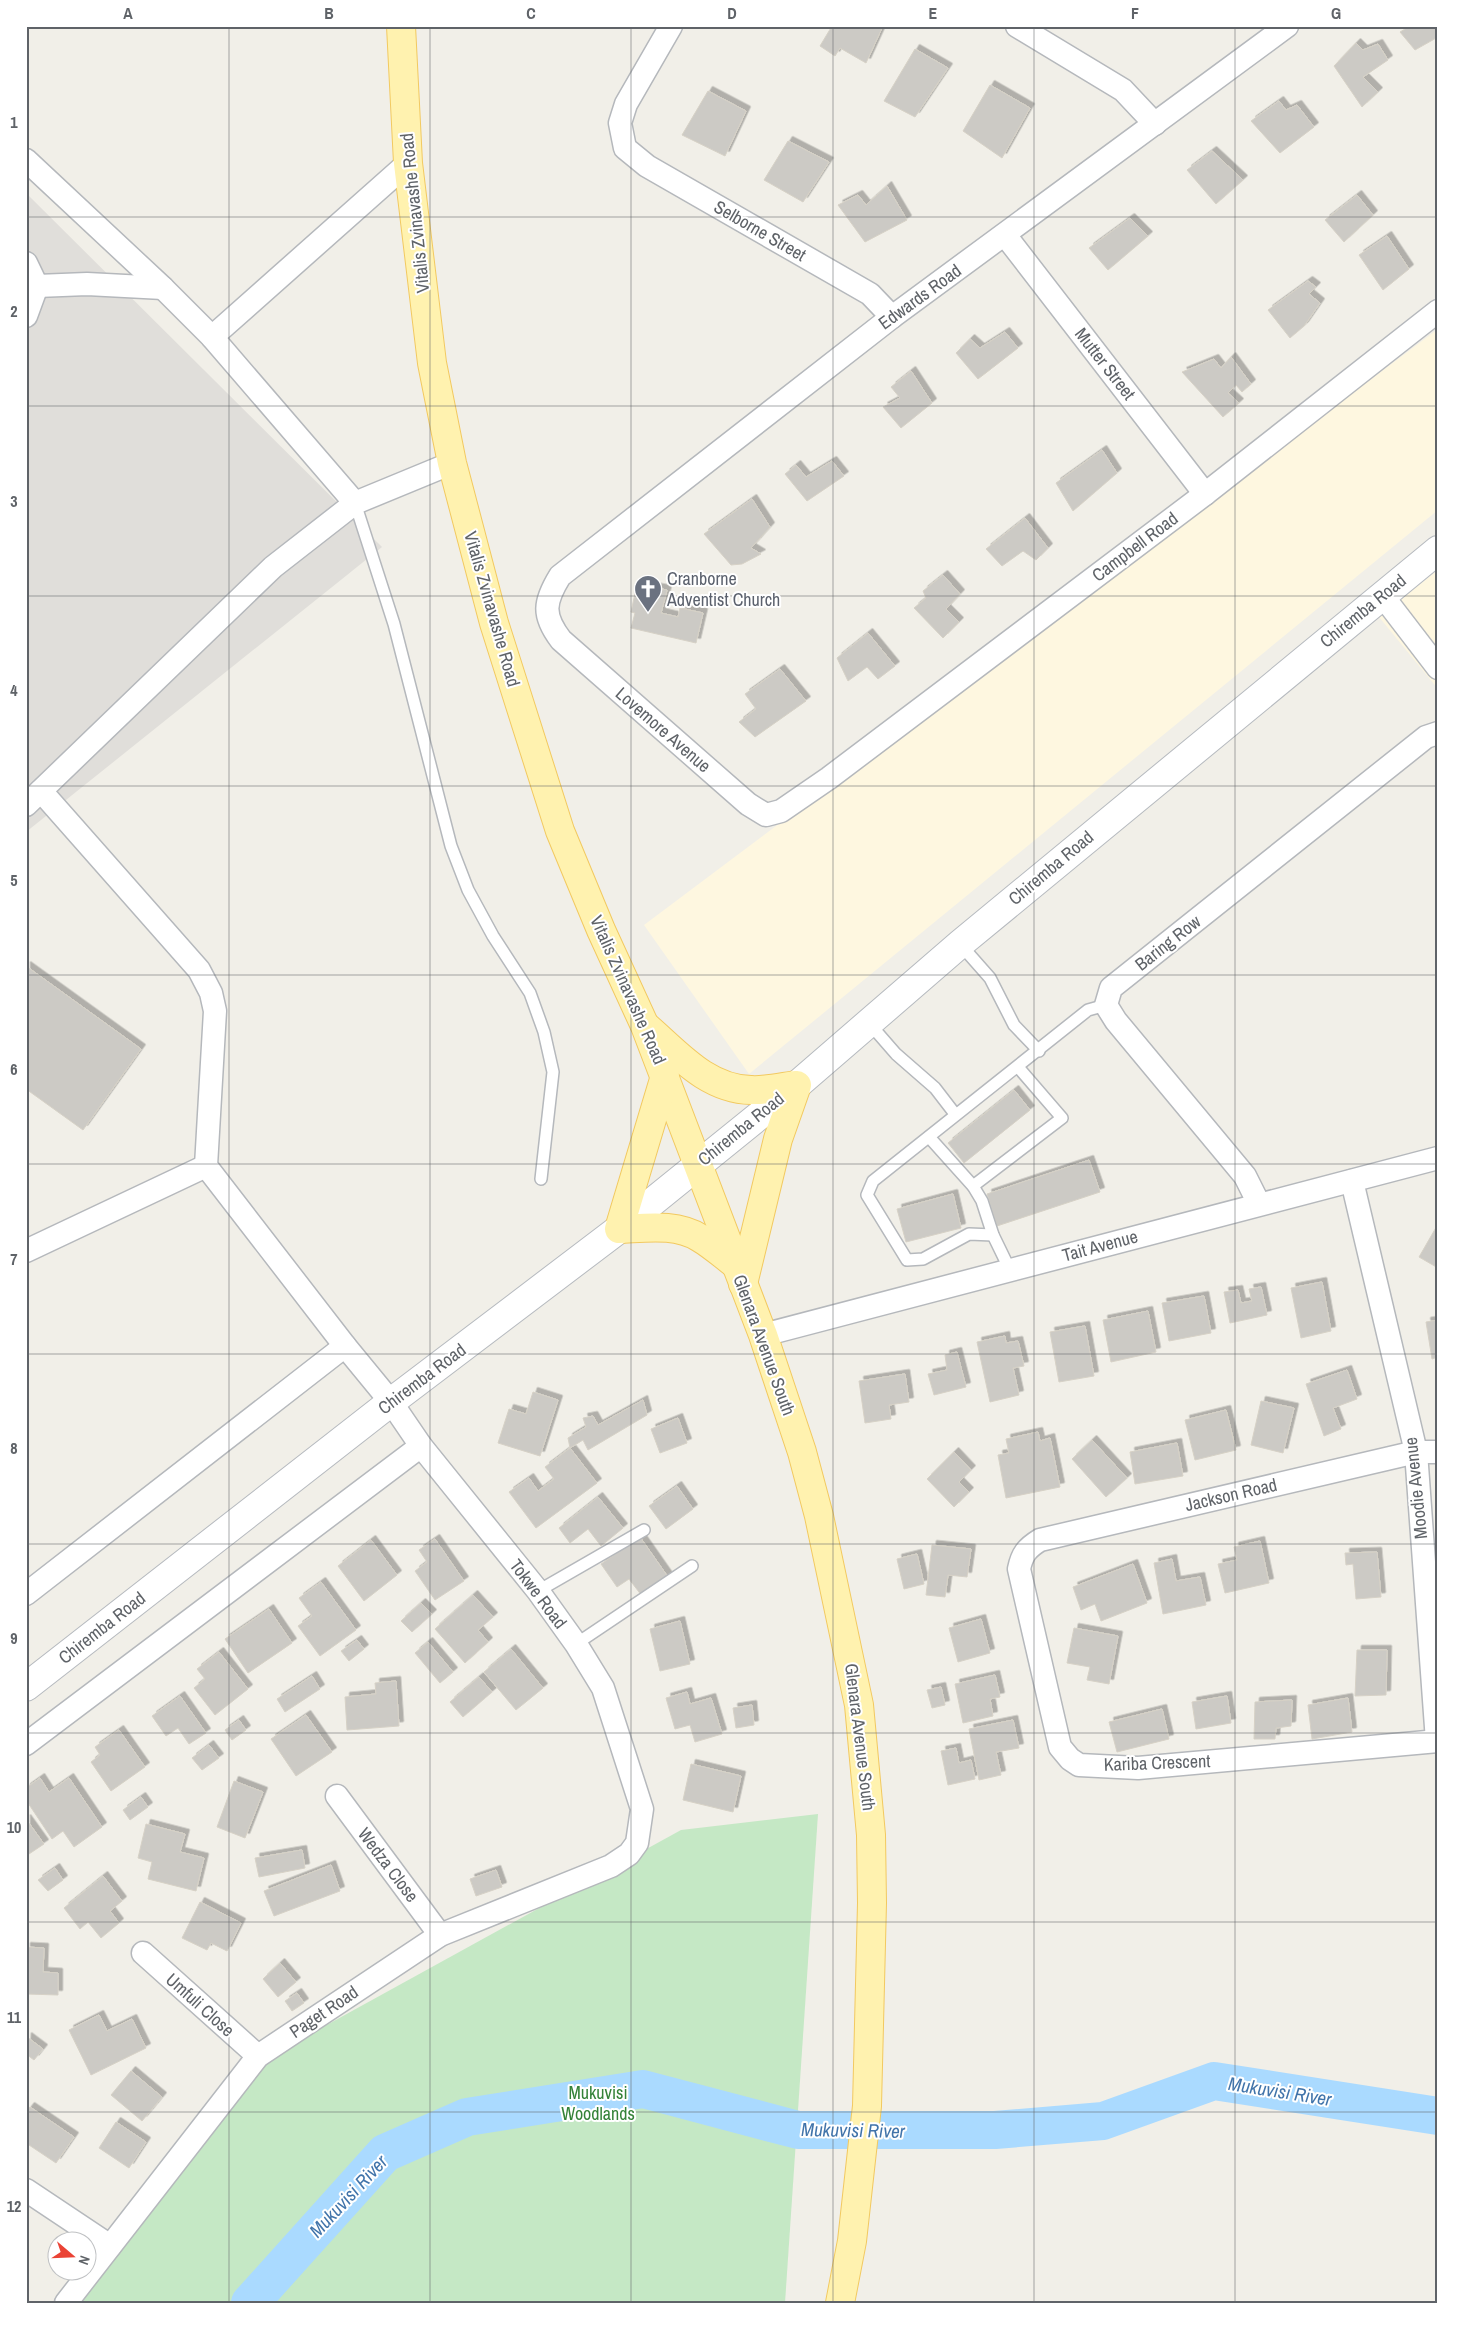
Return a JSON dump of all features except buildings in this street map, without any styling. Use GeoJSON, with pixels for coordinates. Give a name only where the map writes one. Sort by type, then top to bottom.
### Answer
{"type":"FeatureCollection","features":[{"type":"Feature","properties":{"kind":"main road","name":"Vitalis Zvinavashe Road"},"geometry":{"type":"LineString","coordinates":[[401,26],[408,163],[432,363],[452,463],[494,624],[560,831],[601,930],[645,1026],[697,1164]]}},
{"type":"Feature","properties":{"kind":"main road","name":"Chiremba Road"},"geometry":{"type":"LineString","coordinates":[[26,1687],[390,1402],[619,1228],[796,1085],[960,944],[1438,550]]}},
{"type":"Feature","properties":{"kind":"main road"},"geometry":{"type":"LineString","coordinates":[[645,1026],[702,1076],[726,1086],[751,1090],[796,1085],[778,1139],[739,1274],[700,1238],[684,1230],[619,1228],[665,1076]]}},
{"type":"Feature","properties":{"kind":"main road","name":"Glenara Avenue South"},"geometry":{"type":"LineString","coordinates":[[697,1164],[763,1336],[802,1452],[816,1507],[859,1705],[871,1835],[872,1903],[866,2106],[852,2240],[840,2303]]}},
{"type":"Feature","properties":{"kind":"street","name":"Selborne Street"},"geometry":{"type":"LineString","coordinates":[[671,26],[626,104],[620,123],[625,148],[647,166],[870,294],[892,317]]}},
{"type":"Feature","properties":{"kind":"street"},"geometry":{"type":"LineString","coordinates":[[1017,26],[1123,90],[1155,124]]}},
{"type":"Feature","properties":{"kind":"street","name":"Edwards Road"},"geometry":{"type":"LineString","coordinates":[[560,576],[892,317],[1287,26]]}},
{"type":"Feature","properties":{"kind":"street"},"geometry":{"type":"LineString","coordinates":[[26,160],[162,288],[212,338],[355,503]]}},
{"type":"Feature","properties":{"kind":"street"},"geometry":{"type":"LineString","coordinates":[[212,338],[408,163]]}},
{"type":"Feature","properties":{"kind":"street","name":"Mutter Street"},"geometry":{"type":"LineString","coordinates":[[1005,235],[1205,494]]}},
{"type":"Feature","properties":{"kind":"street"},"geometry":{"type":"LineString","coordinates":[[26,263],[38,286],[26,316]]}},
{"type":"Feature","properties":{"kind":"street"},"geometry":{"type":"LineString","coordinates":[[38,286],[87,284],[162,288]]}},
{"type":"Feature","properties":{"kind":"street","name":"Campbell Road"},"geometry":{"type":"LineString","coordinates":[[829,778],[1205,494],[1438,311]]}},
{"type":"Feature","properties":{"kind":"street"},"geometry":{"type":"LineString","coordinates":[[26,1251],[206,1166],[215,1011],[211,993],[199,970],[33,798],[273,567],[355,503],[452,463]]}},
{"type":"Feature","properties":{"kind":"street","name":"Lovemore Avenue"},"geometry":{"type":"LineString","coordinates":[[560,576],[551,591],[547,609],[550,626],[561,640],[748,804],[766,815],[781,811],[829,778]]}},
{"type":"Feature","properties":{"kind":"street"},"geometry":{"type":"LineString","coordinates":[[1382,595],[1438,668]]}},
{"type":"Feature","properties":{"kind":"street","name":"Baring Row"},"geometry":{"type":"LineString","coordinates":[[1106,1005],[1111,988],[1426,737],[1438,732]]}},
{"type":"Feature","properties":{"kind":"street"},"geometry":{"type":"LineString","coordinates":[[1106,1005],[1116,1021],[1246,1176],[1259,1204]]}},
{"type":"Feature","properties":{"kind":"street","name":"Tait Avenue"},"geometry":{"type":"LineString","coordinates":[[763,1336],[1438,1158]]}},
{"type":"Feature","properties":{"kind":"street","name":"Tokwe Road"},"geometry":{"type":"LineString","coordinates":[[206,1166],[344,1346],[390,1402],[421,1446],[538,1591],[576,1644],[603,1688],[642,1809]]}},
{"type":"Feature","properties":{"kind":"street","name":"Moodie Avenue"},"geometry":{"type":"LineString","coordinates":[[1352,1181],[1416,1452],[1438,1741]]}},
{"type":"Feature","properties":{"kind":"street"},"geometry":{"type":"LineString","coordinates":[[26,1594],[344,1346]]}},
{"type":"Feature","properties":{"kind":"street"},"geometry":{"type":"LineString","coordinates":[[26,1744],[421,1446]]}},
{"type":"Feature","properties":{"kind":"street","name":"Jackson Road"},"geometry":{"type":"LineString","coordinates":[[1027,1548],[1040,1540],[1416,1452],[1438,1452]]}},
{"type":"Feature","properties":{"kind":"street","name":"Kariba Crescent"},"geometry":{"type":"LineString","coordinates":[[1027,1548],[1019,1569],[1060,1746],[1070,1759],[1079,1765],[1138,1768],[1438,1741]]}},
{"type":"Feature","properties":{"kind":"street","name":"Wedza Close"},"geometry":{"type":"LineString","coordinates":[[337,1796],[440,1934]]}},
{"type":"Feature","properties":{"kind":"street","name":"Paget Road"},"geometry":{"type":"LineString","coordinates":[[66,2303],[258,2056],[440,1934],[611,1866],[629,1854],[637,1843],[642,1809]]}},
{"type":"Feature","properties":{"kind":"street","name":"Umfuli Close"},"geometry":{"type":"LineString","coordinates":[[143,1953],[258,2056]]}},
{"type":"Feature","properties":{"kind":"street"},"geometry":{"type":"LineString","coordinates":[[26,2190],[110,2246]]}},
{"type":"Feature","properties":{"kind":"lane"},"geometry":{"type":"LineString","coordinates":[[355,503],[394,624],[451,846],[468,890],[493,936],[530,993],[544,1032],[553,1072],[541,1179]]}},
{"type":"Feature","properties":{"kind":"lane"},"geometry":{"type":"LineString","coordinates":[[960,944],[990,978],[1014,1025],[1039,1051]]}},
{"type":"Feature","properties":{"kind":"lane"},"geometry":{"type":"LineString","coordinates":[[993,1235],[969,1234],[924,1259],[907,1260],[866,1195],[873,1181],[955,1114],[1039,1051],[1088,1010],[1106,1005]]}},
{"type":"Feature","properties":{"kind":"lane"},"geometry":{"type":"LineString","coordinates":[[869,1024],[896,1054],[935,1088],[955,1114]]}},
{"type":"Feature","properties":{"kind":"lane"},"geometry":{"type":"LineString","coordinates":[[973,1186],[1062,1118],[1018,1067]]}},
{"type":"Feature","properties":{"kind":"lane"},"geometry":{"type":"LineString","coordinates":[[929,1137],[973,1186],[982,1201],[993,1235],[1010,1270]]}},
{"type":"Feature","properties":{"kind":"lane"},"geometry":{"type":"LineString","coordinates":[[538,1591],[644,1530]]}},
{"type":"Feature","properties":{"kind":"lane"},"geometry":{"type":"LineString","coordinates":[[576,1644],[692,1566]]}},
{"type":"Feature","properties":{"kind":"shaded area"},"geometry":{"type":"Polygon","coordinates":[[[26,193],[382,547],[26,832],[26,193]]]}},
{"type":"Feature","properties":{"kind":"shaded area"},"geometry":{"type":"Polygon","coordinates":[[[1438,329],[1438,510],[749,1074],[644,925],[1438,329]]]}},
{"type":"Feature","properties":{"kind":"shaded area"},"geometry":{"type":"Polygon","coordinates":[[[1438,570],[1438,689],[1379,617],[1438,570]]]}},
{"type":"Feature","properties":{"kind":"green space","name":"Mukuvisi Woodlands"},"geometry":{"type":"Polygon","coordinates":[[[818,1814],[785,2303],[73,2303],[89,2282],[98,2282],[98,2270],[254,2065],[681,1830],[818,1814]]]}},
{"type":"Feature","properties":{"kind":"waterway","name":"Mukuvisi River"},"geometry":{"type":"LineString","coordinates":[[250,2303],[385,2153],[467,2117],[643,2089],[798,2130],[995,2130],[1103,2121],[1214,2081],[1438,2116]]}},
{"type":"Feature","properties":{"kind":"place","name":"Cranborne Adventist Church"},"geometry":{"type":"Point","coordinates":[648,613]}}]}
